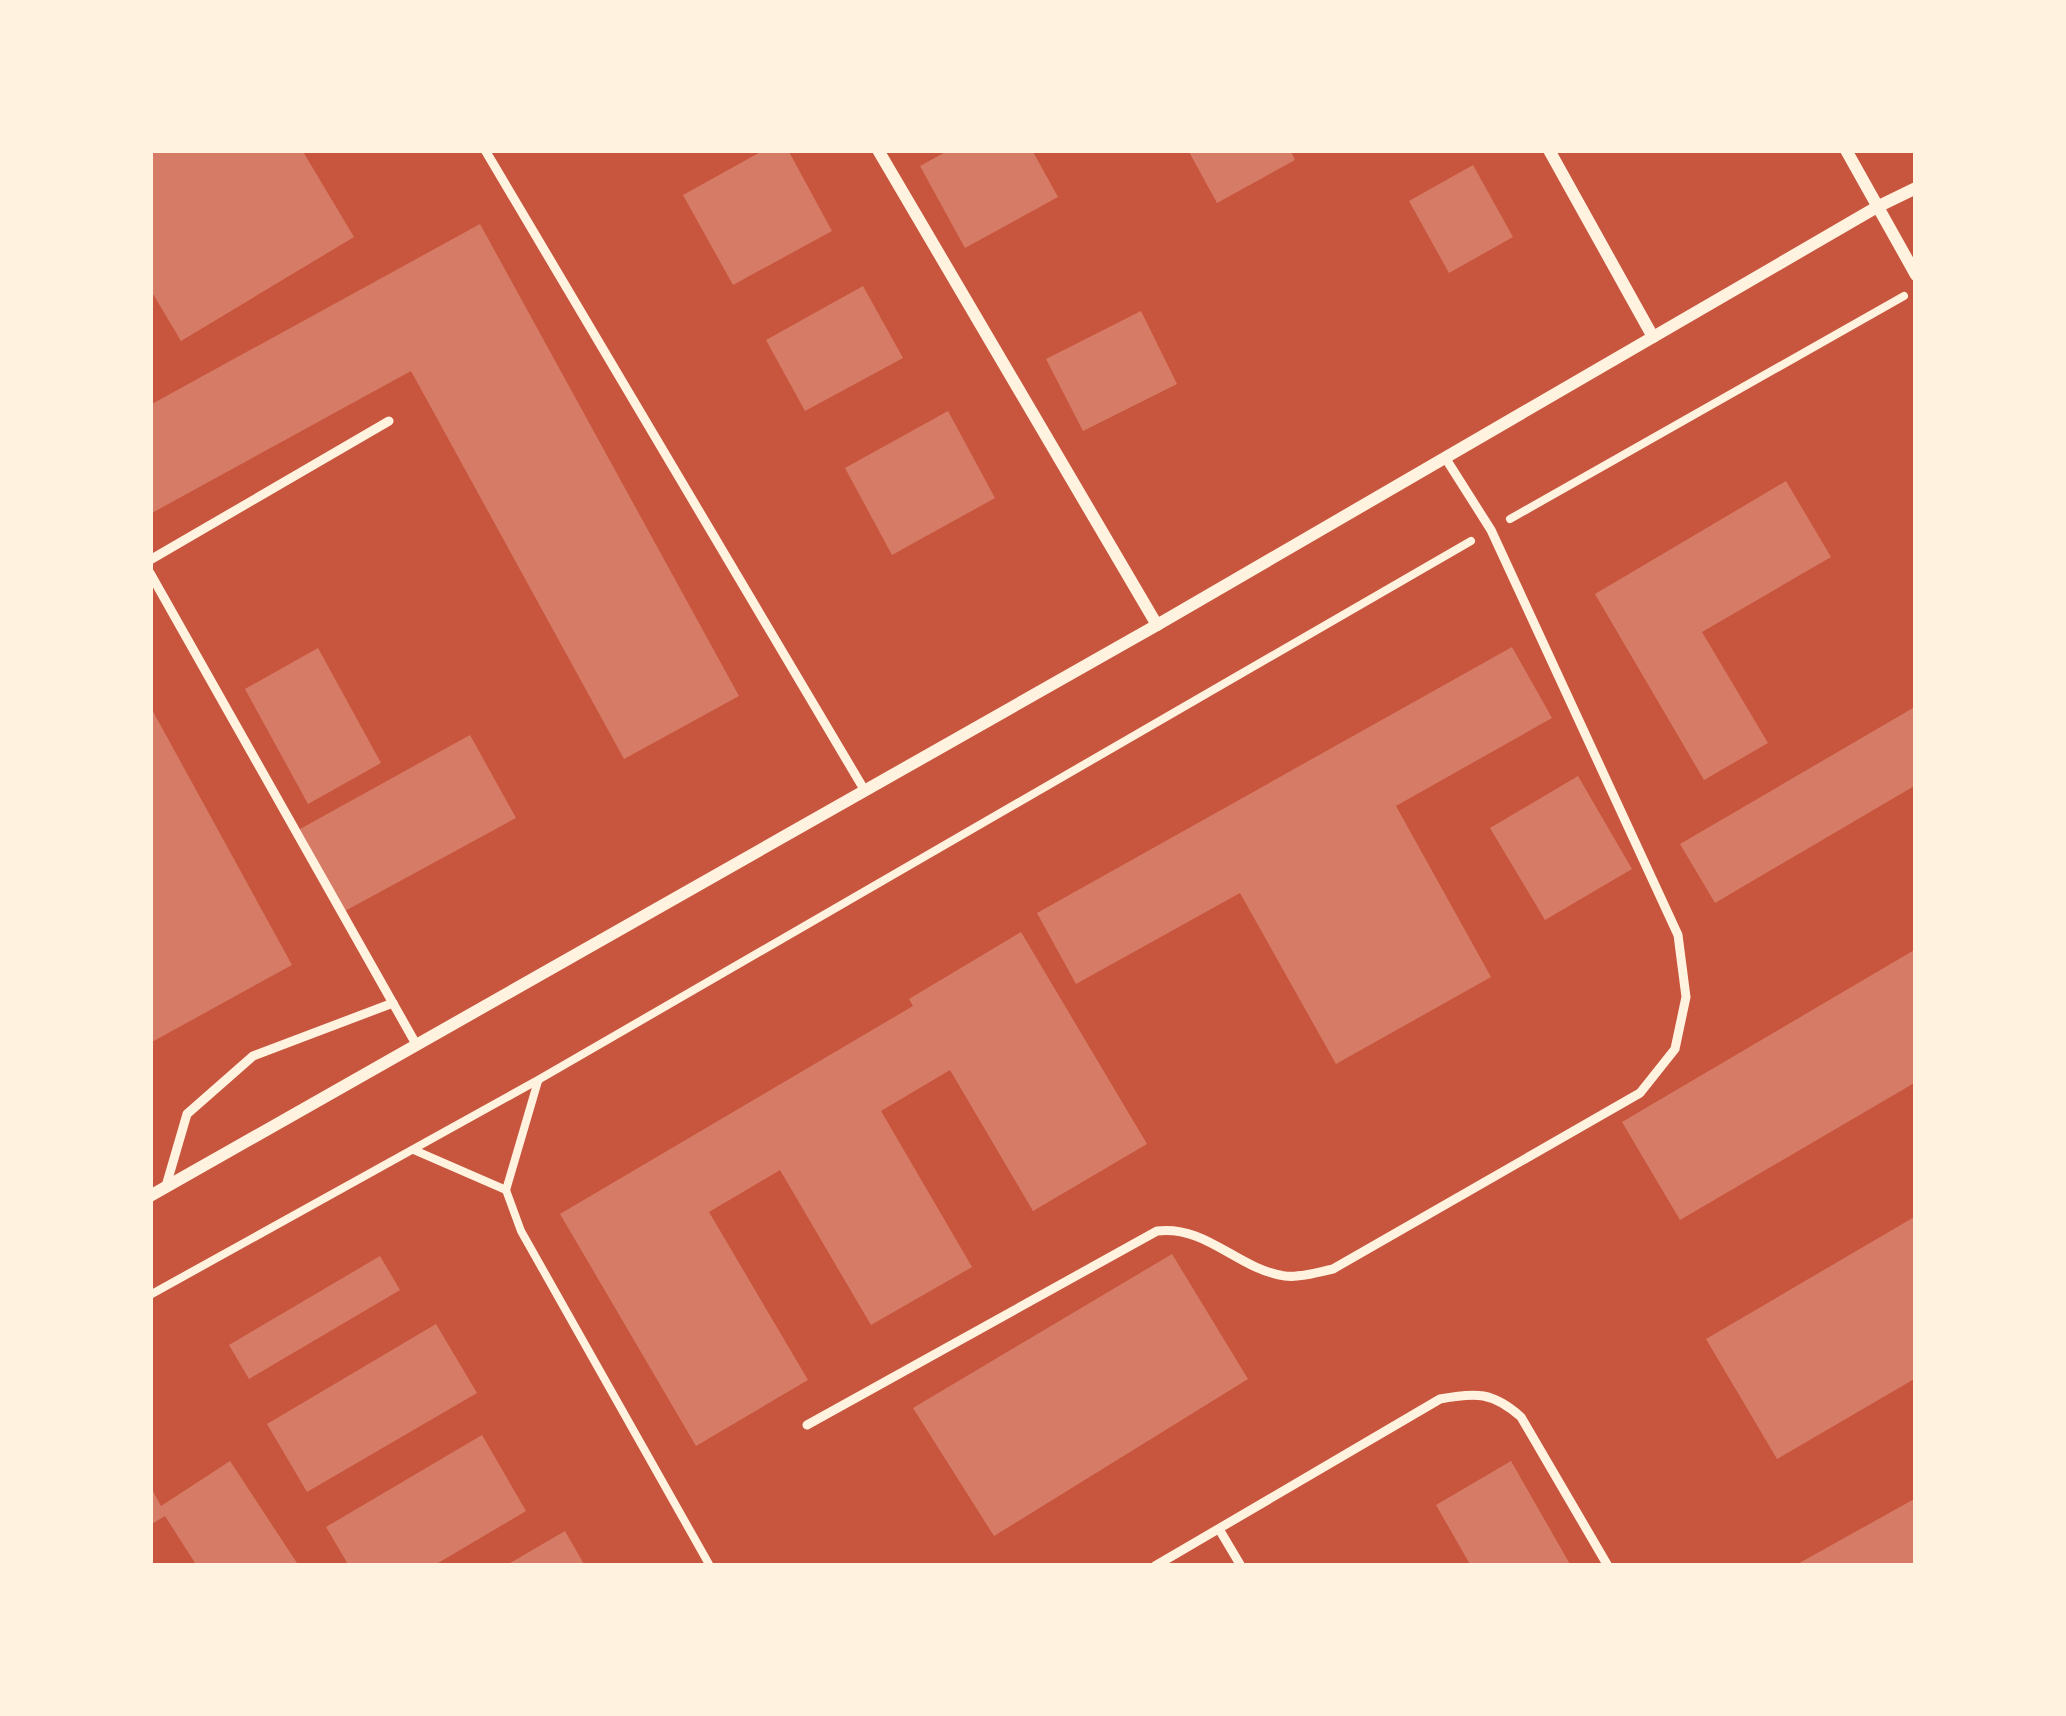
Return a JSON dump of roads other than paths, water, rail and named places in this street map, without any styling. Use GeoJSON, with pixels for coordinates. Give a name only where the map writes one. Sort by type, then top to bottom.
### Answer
{"type":"FeatureCollection","features":[{"type":"Feature","properties":{"kind":"street"},"geometry":{"type":"LineString","coordinates":[[878,150],[1157,625]]}},
{"type":"Feature","properties":{"kind":"street"},"geometry":{"type":"LineString","coordinates":[[1549,150],[1653,337]]}},
{"type":"Feature","properties":{"kind":"street"},"geometry":{"type":"LineString","coordinates":[[1846,150],[1916,275]]}},
{"type":"Feature","properties":{"kind":"street"},"geometry":{"type":"LineString","coordinates":[[150,1196],[1916,188]]}},
{"type":"Feature","properties":{"kind":"lane"},"geometry":{"type":"LineString","coordinates":[[485,150],[865,791]]}},
{"type":"Feature","properties":{"kind":"lane"},"geometry":{"type":"LineString","coordinates":[[150,560],[389,421]]}},
{"type":"Feature","properties":{"kind":"lane"},"geometry":{"type":"LineString","coordinates":[[807,1425],[1157,1231],[1180,1228],[1260,1270],[1289,1277],[1334,1269],[1640,1093],[1675,1049],[1686,997],[1678,935],[1491,530],[1446,459]]}},
{"type":"Feature","properties":{"kind":"lane"},"geometry":{"type":"LineString","coordinates":[[150,572],[416,1044]]}},
{"type":"Feature","properties":{"kind":"lane"},"geometry":{"type":"LineString","coordinates":[[165,1188],[187,1114],[253,1056],[393,1003]]}},
{"type":"Feature","properties":{"kind":"lane"},"geometry":{"type":"LineString","coordinates":[[1155,1566],[1440,1399],[1478,1392],[1500,1399],[1521,1418],[1608,1566]]}},
{"type":"Feature","properties":{"kind":"lane"},"geometry":{"type":"LineString","coordinates":[[1219,1529],[1240,1566]]}}]}
